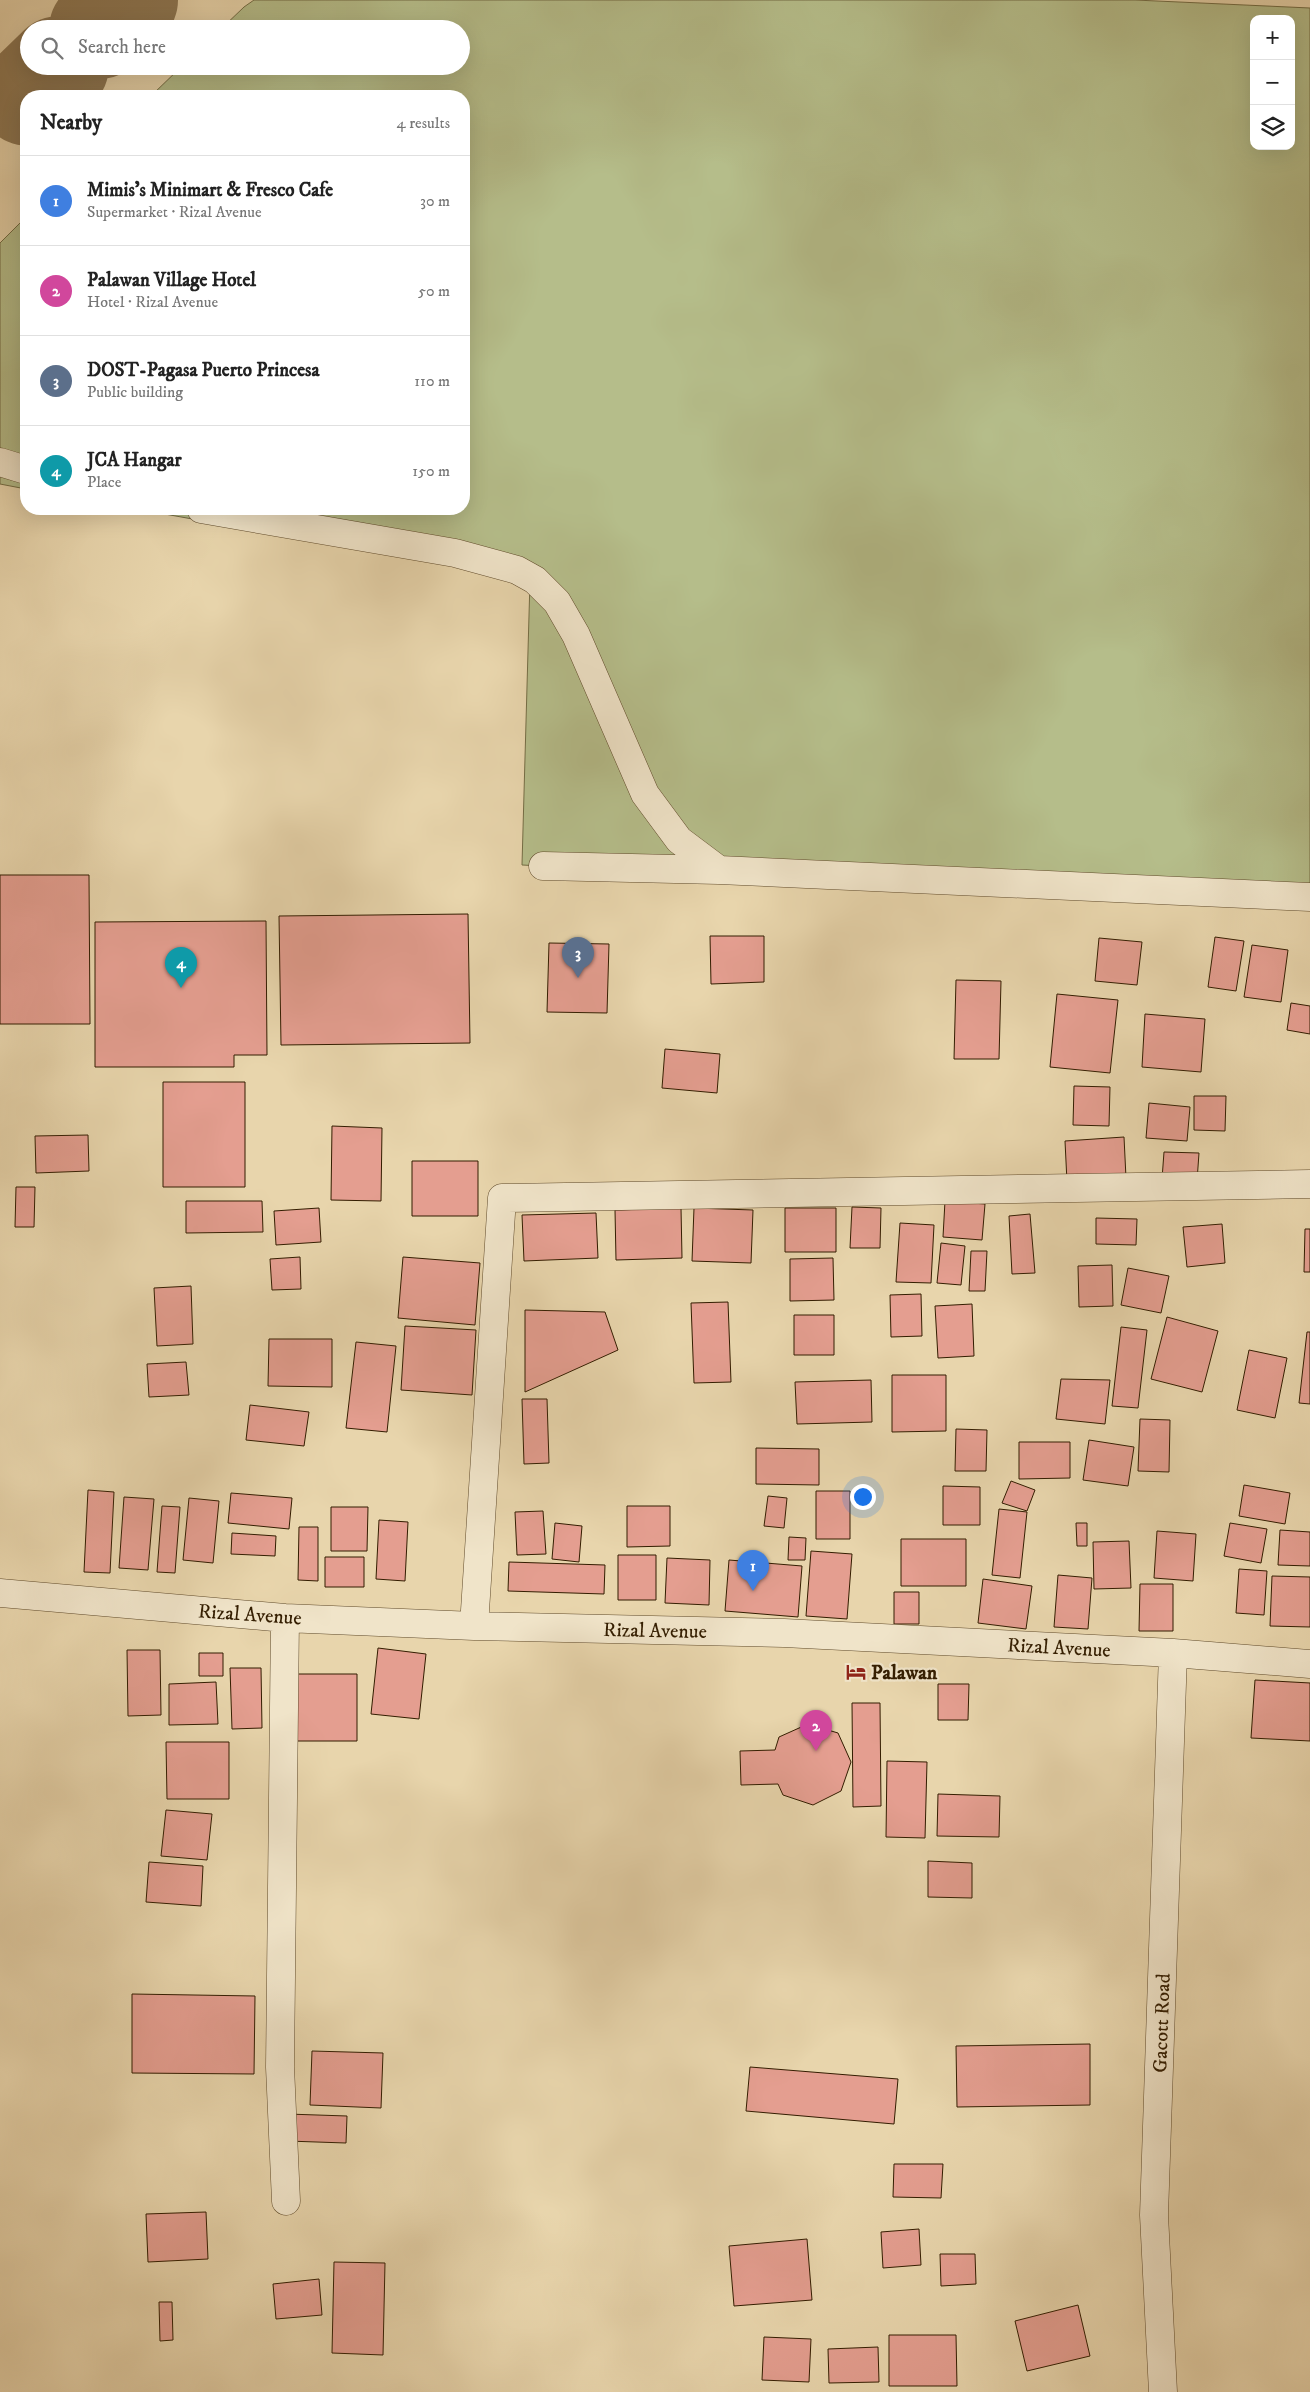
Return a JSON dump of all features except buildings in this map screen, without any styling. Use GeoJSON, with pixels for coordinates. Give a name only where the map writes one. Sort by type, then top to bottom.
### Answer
{"type":"FeatureCollection","features":[{"type":"Feature","properties":{"kind":"street"},"geometry":{"type":"LineString","coordinates":[[0,462],[20,468]]}},
{"type":"Feature","properties":{"kind":"street"},"geometry":{"type":"LineString","coordinates":[[236,515],[455,553],[518,570],[535,580],[557,602],[576,634],[645,794],[679,840],[719,870]]}},
{"type":"Feature","properties":{"kind":"street"},"geometry":{"type":"LineString","coordinates":[[542,866],[719,870],[1310,897]]}},
{"type":"Feature","properties":{"kind":"street"},"geometry":{"type":"LineString","coordinates":[[474,1626],[502,1198],[1310,1184]]}},
{"type":"Feature","properties":{"kind":"street","name":"Rizal Avenue"},"geometry":{"type":"LineString","coordinates":[[0,1594],[285,1618],[474,1626],[784,1633],[1173,1653],[1310,1664]]}},
{"type":"Feature","properties":{"kind":"street"},"geometry":{"type":"LineString","coordinates":[[285,1618],[280,2067],[286,2201]]}},
{"type":"Feature","properties":{"kind":"street","name":"Gacott Road"},"geometry":{"type":"LineString","coordinates":[[1163,2392],[1154,2215],[1173,1653]]}},
{"type":"Feature","properties":{"kind":"green space"},"geometry":{"type":"Polygon","coordinates":[[[254,0],[1135,0],[1310,8],[1310,905],[522,865],[530,580],[170,515],[470,515],[470,90],[157,90],[173,75],[470,75],[470,20],[230,20],[254,0]]]}},
{"type":"Feature","properties":{"kind":"green space"},"geometry":{"type":"Polygon","coordinates":[[[20,223],[20,488],[0,484],[0,243],[20,223]]]}},
{"type":"Feature","properties":{"kind":"taxiway"},"geometry":{"type":"LineString","coordinates":[[108,20],[128,0]]}},
{"type":"Feature","properties":{"kind":"taxiway"},"geometry":{"type":"LineString","coordinates":[[34,90],[50,75]]}},
{"type":"Feature","properties":{"kind":"place","name":"DOST-Pagasa Puerto Princesa"},"geometry":{"type":"Point","coordinates":[578,978]}},
{"type":"Feature","properties":{"kind":"place","name":"JCA Hangar"},"geometry":{"type":"Point","coordinates":[181,988]}},
{"type":"Feature","properties":{"kind":"place","name":"Mimis's Minimart & Fresco Cafe"},"geometry":{"type":"Point","coordinates":[753,1591]}},
{"type":"Feature","properties":{"kind":"place","name":"Palawan"},"geometry":{"type":"Point","coordinates":[856,1672]}},
{"type":"Feature","properties":{"kind":"place","name":"Palawan Village Hotel"},"geometry":{"type":"Point","coordinates":[816,1751]}}]}
